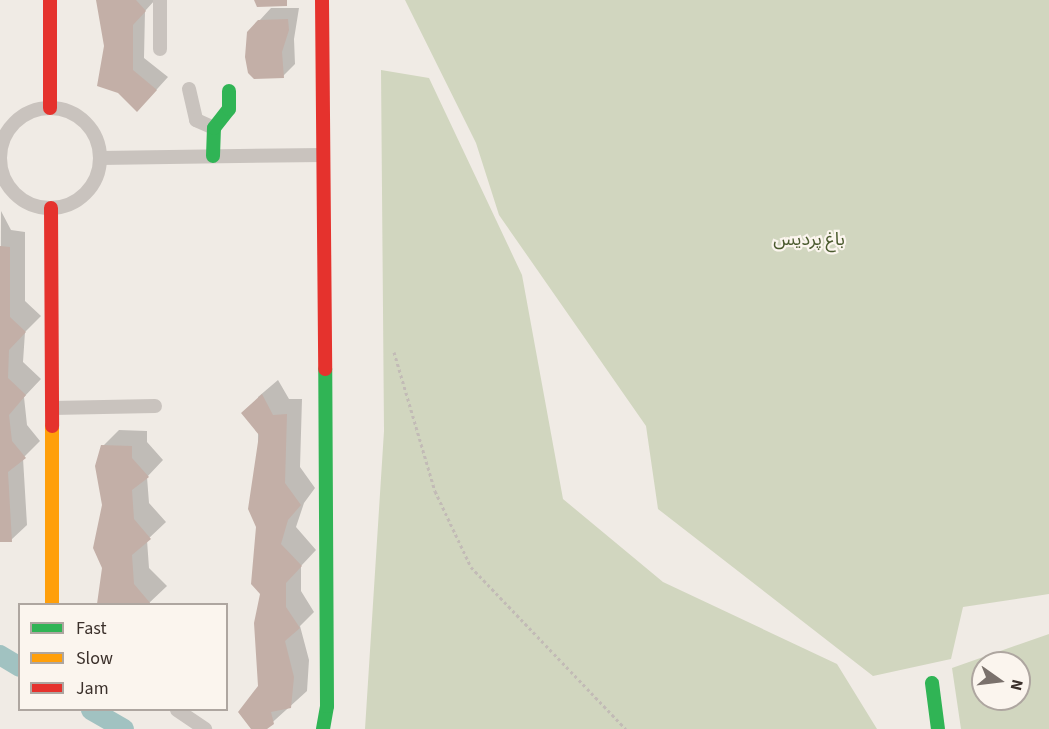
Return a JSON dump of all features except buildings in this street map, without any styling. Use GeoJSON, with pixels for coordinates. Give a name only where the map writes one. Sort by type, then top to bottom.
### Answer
{"type":"FeatureCollection","features":[{"type":"Feature","properties":{"kind":"street"},"geometry":{"type":"LineString","coordinates":[[50,0],[50,108]]}},
{"type":"Feature","properties":{"kind":"street"},"geometry":{"type":"LineString","coordinates":[[159,0],[160,49]]}},
{"type":"Feature","properties":{"kind":"street"},"geometry":{"type":"LineString","coordinates":[[322,0],[327,694],[323,729]]}},
{"type":"Feature","properties":{"kind":"street"},"geometry":{"type":"LineString","coordinates":[[189,89],[196,120],[214,128]]}},
{"type":"Feature","properties":{"kind":"street"},"geometry":{"type":"LineString","coordinates":[[213,156],[214,128],[230,110],[229,91]]}},
{"type":"Feature","properties":{"kind":"street"},"geometry":{"type":"LineString","coordinates":[[50,108],[80,117],[98,142],[100,158],[98,173],[80,198],[51,208],[21,199],[3,174],[0,158],[10,129],[21,118],[50,108]]}},
{"type":"Feature","properties":{"kind":"street"},"geometry":{"type":"LineString","coordinates":[[100,158],[323,155]]}},
{"type":"Feature","properties":{"kind":"street"},"geometry":{"type":"LineString","coordinates":[[51,208],[52,603]]}},
{"type":"Feature","properties":{"kind":"street"},"geometry":{"type":"LineString","coordinates":[[52,408],[155,406]]}},
{"type":"Feature","properties":{"kind":"street"},"geometry":{"type":"LineString","coordinates":[[932,683],[938,729]]}},
{"type":"Feature","properties":{"kind":"street"},"geometry":{"type":"LineString","coordinates":[[178,711],[205,729]]}},
{"type":"Feature","properties":{"kind":"path"},"geometry":{"type":"LineString","coordinates":[[394,352],[435,491],[471,567],[626,729]]}},
{"type":"Feature","properties":{"kind":"green space","name":"باغ پردیس"},"geometry":{"type":"Polygon","coordinates":[[[405,0],[1049,0],[1049,594],[963,607],[951,659],[873,676],[658,509],[646,426],[499,215],[476,143],[405,0]]]}},
{"type":"Feature","properties":{"kind":"green space"},"geometry":{"type":"Polygon","coordinates":[[[381,70],[429,78],[522,275],[563,499],[663,582],[837,664],[877,729],[365,729],[384,431],[381,70]]]}},
{"type":"Feature","properties":{"kind":"green space"},"geometry":{"type":"Polygon","coordinates":[[[1049,634],[1049,729],[961,729],[952,668],[971,661],[971,711],[1031,711],[1031,651],[1000,651],[1049,634]]]}},
{"type":"Feature","properties":{"kind":"waterway"},"geometry":{"type":"LineString","coordinates":[[0,655],[18,666]]}},
{"type":"Feature","properties":{"kind":"waterway"},"geometry":{"type":"LineString","coordinates":[[93,711],[124,729]]}},
{"type":"Feature","properties":{"kind":"traffic: fast"},"geometry":{"type":"LineString","coordinates":[[213,156],[214,128],[229,109],[229,91]]}},
{"type":"Feature","properties":{"kind":"traffic: fast"},"geometry":{"type":"LineString","coordinates":[[323,729],[327,706],[325,369]]}},
{"type":"Feature","properties":{"kind":"traffic: fast"},"geometry":{"type":"LineString","coordinates":[[932,683],[938,729]]}},
{"type":"Feature","properties":{"kind":"traffic: slow"},"geometry":{"type":"LineString","coordinates":[[52,426],[52,603]]}},
{"type":"Feature","properties":{"kind":"traffic: jam"},"geometry":{"type":"LineString","coordinates":[[50,0],[50,108]]}},
{"type":"Feature","properties":{"kind":"traffic: jam"},"geometry":{"type":"LineString","coordinates":[[322,0],[325,369]]}},
{"type":"Feature","properties":{"kind":"traffic: jam"},"geometry":{"type":"LineString","coordinates":[[51,208],[52,426]]}}]}
